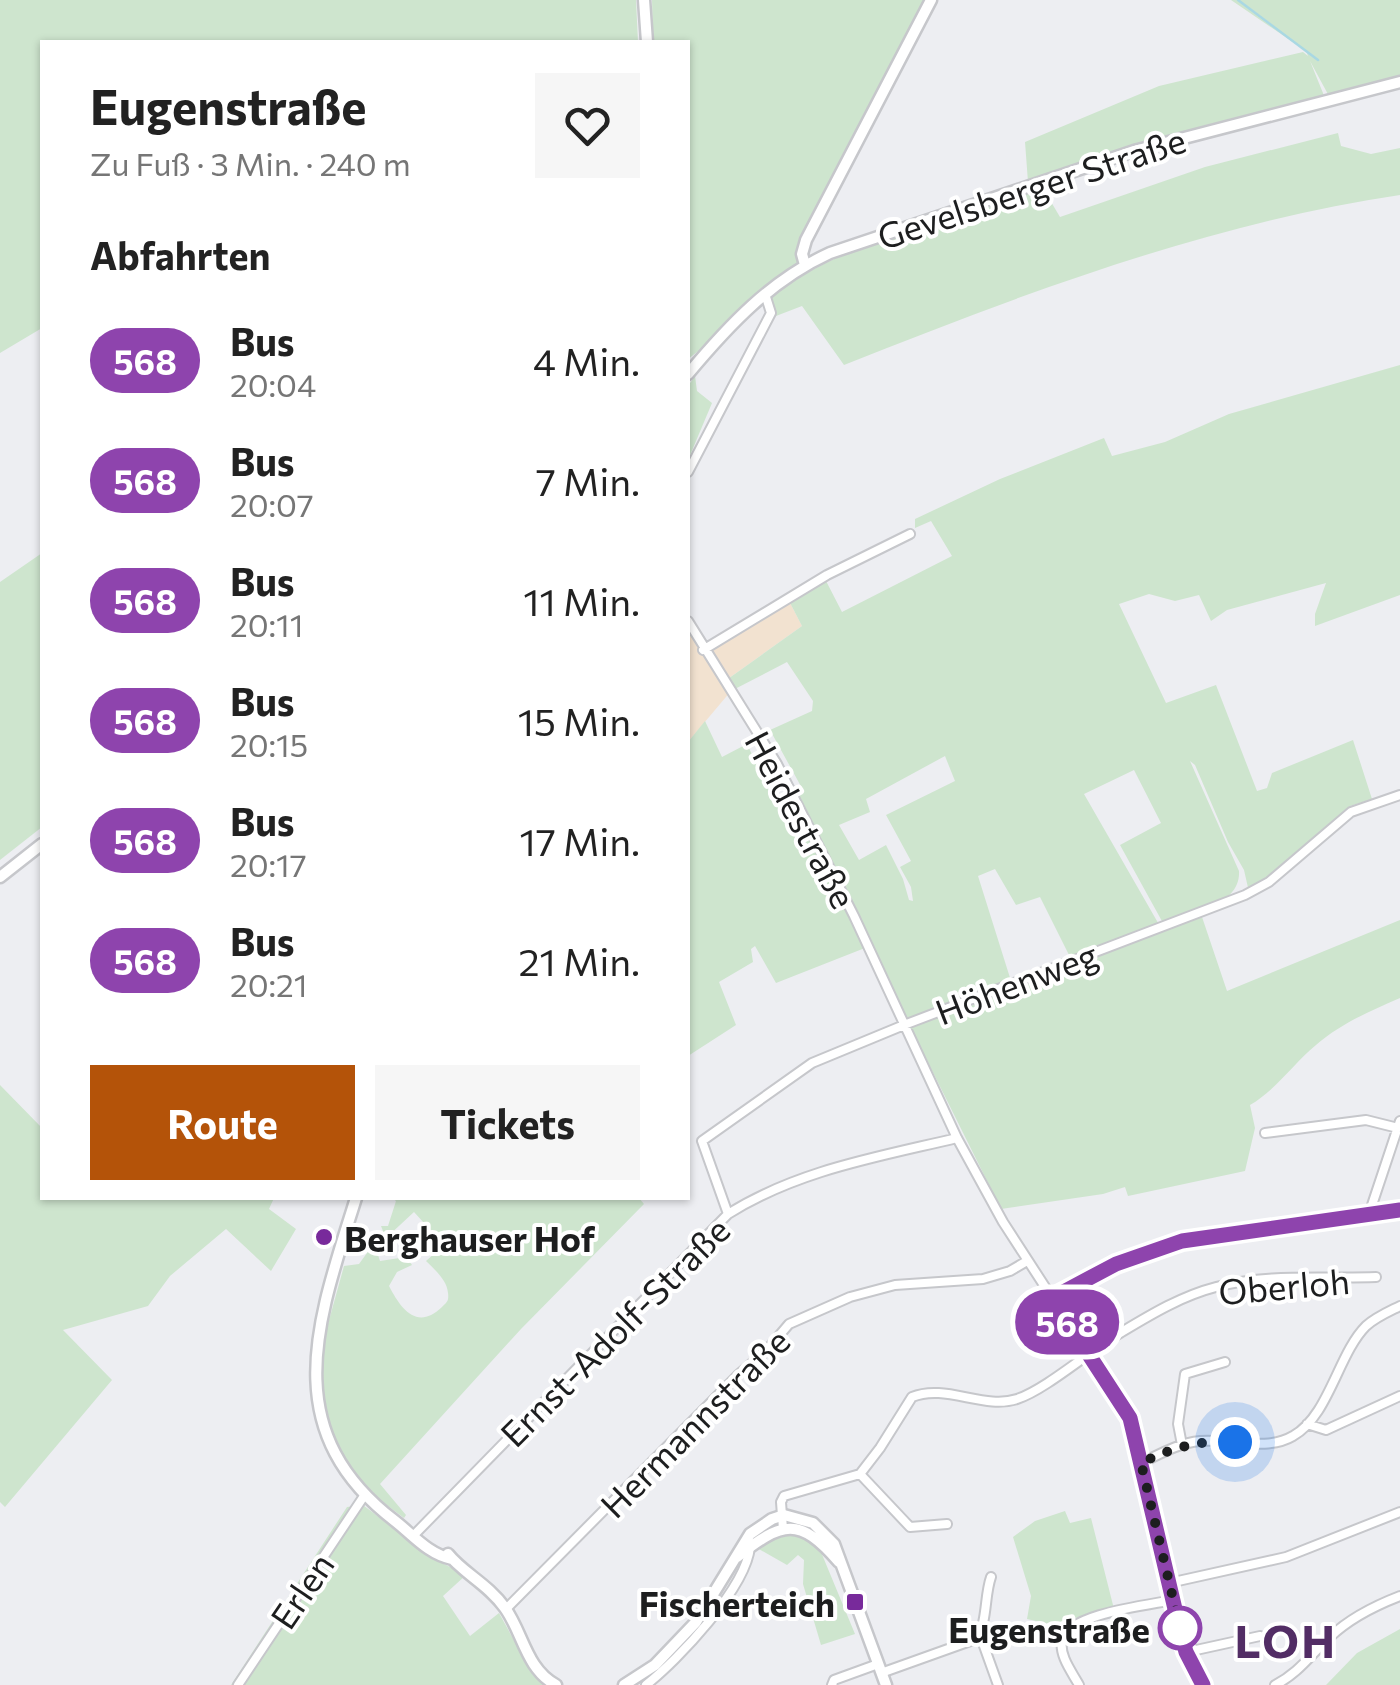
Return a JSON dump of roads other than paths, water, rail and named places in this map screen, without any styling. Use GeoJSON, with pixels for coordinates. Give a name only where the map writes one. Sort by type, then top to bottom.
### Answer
{"type":"FeatureCollection","features":[{"type":"Feature","properties":{"kind":"main road"},"geometry":{"type":"LineString","coordinates":[[644,0],[647,40]]}},
{"type":"Feature","properties":{"kind":"main road"},"geometry":{"type":"LineString","coordinates":[[804,265],[806,240],[931,0]]}},
{"type":"Feature","properties":{"kind":"main road","name":"Gevelsberger Straße"},"geometry":{"type":"LineString","coordinates":[[694,361],[764,293],[804,265],[861,242],[1146,147],[1400,82]]}},
{"type":"Feature","properties":{"kind":"main road"},"geometry":{"type":"LineString","coordinates":[[0,877],[40,846]]}},
{"type":"Feature","properties":{"kind":"main road"},"geometry":{"type":"LineString","coordinates":[[355,1200],[318,1339],[314,1372],[325,1433],[364,1496],[413,1536],[427,1540],[478,1578],[506,1609],[534,1666],[549,1683]]}},
{"type":"Feature","properties":{"kind":"main road"},"geometry":{"type":"LineString","coordinates":[[624,1685],[655,1666],[682,1639],[710,1603],[740,1546],[759,1526],[784,1515],[803,1518],[819,1527],[834,1544],[886,1685]]}},
{"type":"Feature","properties":{"kind":"main road"},"geometry":{"type":"LineString","coordinates":[[736,1558],[783,1529],[812,1534],[839,1562]]}},
{"type":"Feature","properties":{"kind":"street"},"geometry":{"type":"LineString","coordinates":[[690,468],[771,313],[764,293]]}},
{"type":"Feature","properties":{"kind":"street"},"geometry":{"type":"LineString","coordinates":[[703,650],[827,574],[910,534]]}},
{"type":"Feature","properties":{"kind":"street","name":"Heidestraße"},"geometry":{"type":"LineString","coordinates":[[690,624],[777,764],[854,916],[958,1138],[1027,1262],[1126,1409],[1186,1652],[1203,1685]]}},
{"type":"Feature","properties":{"kind":"street","name":"Höhenweg"},"geometry":{"type":"LineString","coordinates":[[728,1214],[702,1141],[812,1063],[1245,894],[1269,882],[1350,812],[1400,795]]}},
{"type":"Feature","properties":{"kind":"street"},"geometry":{"type":"LineString","coordinates":[[1265,1134],[1366,1120],[1399,1124],[1368,1216]]}},
{"type":"Feature","properties":{"kind":"street","name":"Ernst-Adolf-Straße"},"geometry":{"type":"LineString","coordinates":[[413,1536],[728,1214],[773,1189],[815,1173],[958,1138]]}},
{"type":"Feature","properties":{"kind":"street"},"geometry":{"type":"LineString","coordinates":[[1052,1298],[1116,1264],[1182,1241],[1400,1210]]}},
{"type":"Feature","properties":{"kind":"street","name":"Hermannstraße"},"geometry":{"type":"LineString","coordinates":[[506,1609],[789,1324],[882,1287],[984,1279],[1027,1262]]}},
{"type":"Feature","properties":{"kind":"street","name":"Oberloh"},"geometry":{"type":"LineString","coordinates":[[860,1474],[912,1396],[1013,1400],[1153,1314],[1216,1287],[1300,1278],[1376,1277]]}},
{"type":"Feature","properties":{"kind":"street"},"geometry":{"type":"LineString","coordinates":[[1141,1463],[1198,1441],[1273,1442],[1292,1436],[1307,1424],[1362,1330],[1400,1306]]}},
{"type":"Feature","properties":{"kind":"street"},"geometry":{"type":"LineString","coordinates":[[1182,1444],[1178,1422],[1182,1380],[1192,1370],[1226,1362]]}},
{"type":"Feature","properties":{"kind":"street"},"geometry":{"type":"LineString","coordinates":[[1307,1424],[1326,1430],[1400,1396]]}},
{"type":"Feature","properties":{"kind":"street"},"geometry":{"type":"LineString","coordinates":[[783,1529],[784,1496],[860,1474],[910,1527],[948,1524]]}},
{"type":"Feature","properties":{"kind":"street","name":"Erlen"},"geometry":{"type":"LineString","coordinates":[[238,1685],[364,1496]]}},
{"type":"Feature","properties":{"kind":"street"},"geometry":{"type":"LineString","coordinates":[[1170,1583],[1286,1556],[1400,1512]]}},
{"type":"Feature","properties":{"kind":"street"},"geometry":{"type":"LineString","coordinates":[[646,1685],[687,1650],[718,1610],[749,1558],[750,1547]]}},
{"type":"Feature","properties":{"kind":"street"},"geometry":{"type":"LineString","coordinates":[[991,1577],[980,1635],[998,1685]]}},
{"type":"Feature","properties":{"kind":"street"},"geometry":{"type":"LineString","coordinates":[[1276,1685],[1298,1672],[1346,1624],[1378,1604],[1400,1596]]}},
{"type":"Feature","properties":{"kind":"street"},"geometry":{"type":"LineString","coordinates":[[1079,1685],[1062,1651],[1061,1642],[1067,1630],[1086,1619],[1173,1600]]}},
{"type":"Feature","properties":{"kind":"street"},"geometry":{"type":"LineString","coordinates":[[832,1685],[834,1680],[972,1643],[980,1635]]}},
{"type":"Feature","properties":{"kind":"street"},"geometry":{"type":"LineString","coordinates":[[1186,1652],[1260,1636]]}},
{"type":"Feature","properties":{"kind":"waterway"},"geometry":{"type":"LineString","coordinates":[[1238,0],[1318,60]]}},
{"type":"Feature","properties":{"kind":"place","name":"Berghauser Hof"},"geometry":{"type":"Point","coordinates":[324,1237]}},
{"type":"Feature","properties":{"kind":"place","name":"Fischerteich"},"geometry":{"type":"Point","coordinates":[855,1602]}},
{"type":"Feature","properties":{"kind":"place","name":"Eugenstraße"},"geometry":{"type":"Point","coordinates":[1180,1628]}},
{"type":"Feature","properties":{"kind":"district","name":"LOH"},"geometry":{"type":"Point","coordinates":[1286,1639]}}]}
